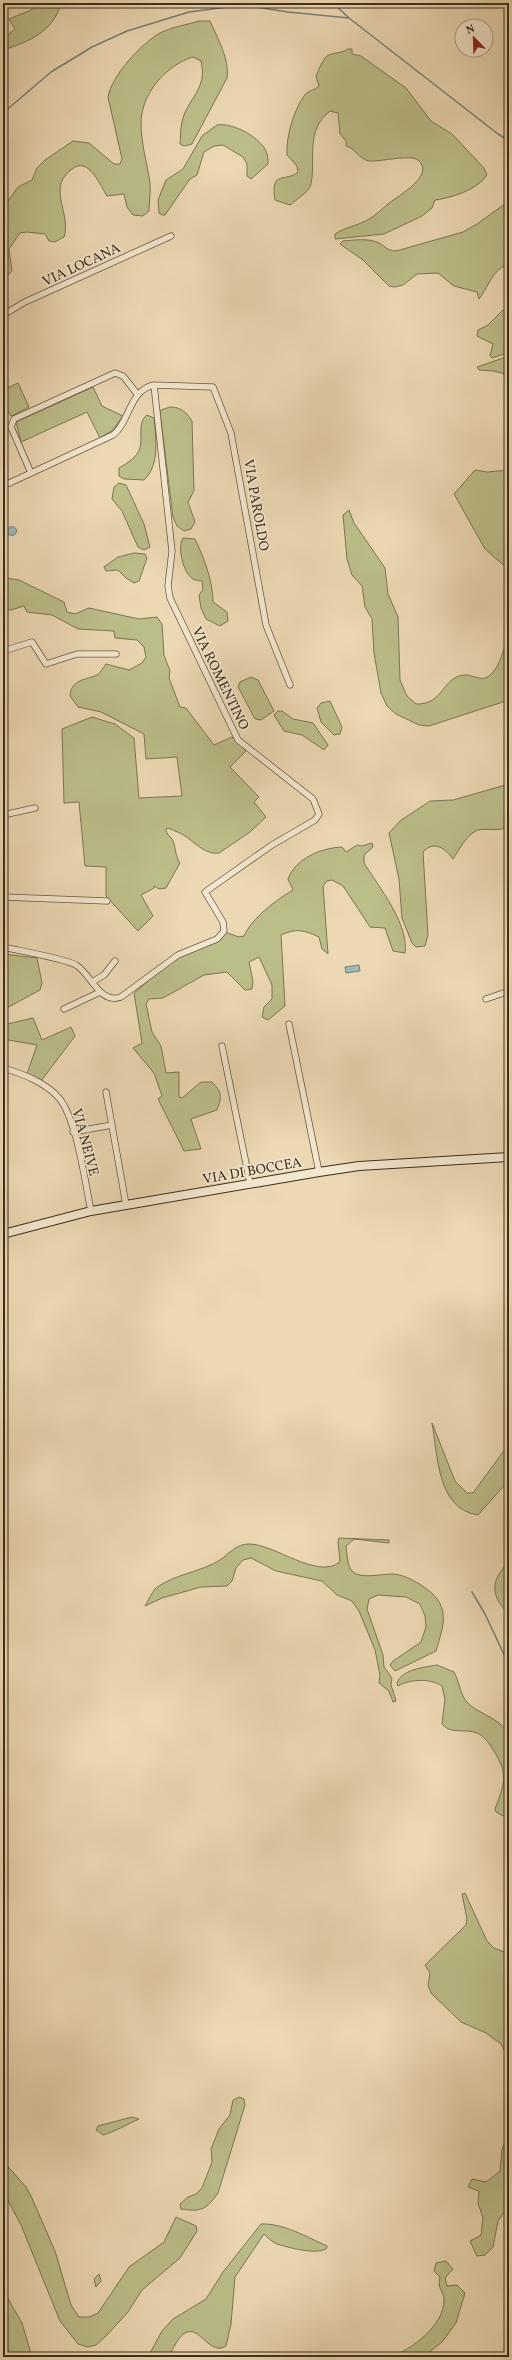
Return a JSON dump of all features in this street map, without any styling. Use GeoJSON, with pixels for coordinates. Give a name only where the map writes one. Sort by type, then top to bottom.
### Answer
{"type":"FeatureCollection","features":[{"type":"Feature","properties":{"kind":"street","name":"VIA LOCANA"},"geometry":{"type":"LineString","coordinates":[[3,315],[25,302],[171,236]]}},
{"type":"Feature","properties":{"kind":"street"},"geometry":{"type":"LineString","coordinates":[[31,473],[12,427],[14,419],[115,373],[124,377],[138,395]]}},
{"type":"Feature","properties":{"kind":"street"},"geometry":{"type":"LineString","coordinates":[[3,486],[113,435],[120,428],[138,395],[144,389],[154,385]]}},
{"type":"Feature","properties":{"kind":"street","name":"VIA PAROLDO"},"geometry":{"type":"LineString","coordinates":[[154,385],[213,387],[231,433],[266,625],[290,685]]}},
{"type":"Feature","properties":{"kind":"street","name":"VIA ROMENTINO"},"geometry":{"type":"LineString","coordinates":[[100,992],[110,998],[121,997],[174,958],[217,939],[224,931],[224,925],[220,913],[205,892],[272,845],[312,822],[319,814],[313,799],[238,740],[170,598],[168,586],[172,551],[154,385]]}},
{"type":"Feature","properties":{"kind":"street"},"geometry":{"type":"LineString","coordinates":[[3,651],[32,642],[46,664],[77,654],[116,654]]}},
{"type":"Feature","properties":{"kind":"street"},"geometry":{"type":"LineString","coordinates":[[3,815],[35,808]]}},
{"type":"Feature","properties":{"kind":"street"},"geometry":{"type":"LineString","coordinates":[[3,897],[107,901]]}},
{"type":"Feature","properties":{"kind":"street"},"geometry":{"type":"LineString","coordinates":[[3,947],[75,965],[100,992],[64,1010]]}},
{"type":"Feature","properties":{"kind":"street"},"geometry":{"type":"LineString","coordinates":[[92,982],[104,975],[114,960]]}},
{"type":"Feature","properties":{"kind":"street"},"geometry":{"type":"LineString","coordinates":[[486,999],[509,991]]}},
{"type":"Feature","properties":{"kind":"street"},"geometry":{"type":"LineString","coordinates":[[289,1024],[319,1172]]}},
{"type":"Feature","properties":{"kind":"street"},"geometry":{"type":"LineString","coordinates":[[222,1046],[250,1183]]}},
{"type":"Feature","properties":{"kind":"street","name":"VIA NEIVE"},"geometry":{"type":"LineString","coordinates":[[3,1068],[35,1080],[55,1094],[66,1110],[74,1132],[91,1211]]}},
{"type":"Feature","properties":{"kind":"street"},"geometry":{"type":"LineString","coordinates":[[106,1092],[126,1205]]}},
{"type":"Feature","properties":{"kind":"street"},"geometry":{"type":"LineString","coordinates":[[74,1132],[112,1125]]}},
{"type":"Feature","properties":{"kind":"street","name":"VIA DI BOCCEA"},"geometry":{"type":"LineString","coordinates":[[3,1234],[91,1211],[319,1172],[359,1166],[509,1157]]}},
{"type":"Feature","properties":{"kind":"green space"},"geometry":{"type":"Polygon","coordinates":[[[36,3],[61,3],[58,13],[53,21],[39,34],[22,43],[3,50],[3,34],[8,35],[15,29],[9,19],[31,10],[36,3]]]}},
{"type":"Feature","properties":{"kind":"green space"},"geometry":{"type":"Polygon","coordinates":[[[199,21],[210,21],[225,56],[227,64],[227,78],[192,144],[184,146],[180,144],[181,125],[188,106],[202,79],[201,61],[193,57],[183,61],[165,74],[150,91],[142,112],[141,123],[143,146],[150,183],[149,211],[143,216],[133,215],[127,207],[124,194],[107,196],[90,170],[80,166],[75,167],[66,174],[61,182],[61,200],[65,218],[64,237],[55,242],[49,241],[45,234],[27,232],[20,233],[9,249],[12,271],[3,280],[3,208],[18,187],[32,180],[37,168],[45,160],[73,141],[89,143],[114,164],[120,164],[122,159],[108,97],[115,79],[136,52],[152,38],[169,29],[199,21]]]}},
{"type":"Feature","properties":{"kind":"green space"},"geometry":{"type":"Polygon","coordinates":[[[348,49],[352,49],[352,54],[361,56],[406,88],[431,121],[452,134],[484,168],[487,175],[477,185],[470,189],[456,195],[435,200],[432,208],[422,216],[384,234],[335,239],[335,234],[372,217],[407,191],[414,185],[422,172],[422,166],[418,160],[414,158],[369,161],[362,158],[346,146],[346,141],[340,134],[338,113],[330,111],[322,119],[314,136],[310,187],[290,205],[275,200],[274,190],[277,180],[280,178],[289,177],[298,172],[297,166],[287,155],[287,148],[289,133],[300,102],[305,94],[319,86],[316,76],[325,58],[329,55],[343,52],[348,49]]]}},
{"type":"Feature","properties":{"kind":"green space"},"geometry":{"type":"Polygon","coordinates":[[[217,125],[231,126],[246,132],[260,142],[267,155],[268,164],[251,179],[247,176],[247,164],[243,157],[223,145],[214,146],[204,152],[197,175],[190,179],[165,215],[162,215],[159,213],[158,200],[166,180],[183,169],[202,136],[217,125]]]}},
{"type":"Feature","properties":{"kind":"green space"},"geometry":{"type":"Polygon","coordinates":[[[509,201],[509,265],[504,266],[495,273],[479,299],[477,292],[454,286],[438,273],[417,274],[403,285],[395,287],[389,286],[363,260],[340,244],[343,241],[371,240],[390,250],[396,251],[463,232],[509,201]]]}},
{"type":"Feature","properties":{"kind":"green space"},"geometry":{"type":"Polygon","coordinates":[[[509,309],[509,347],[504,354],[492,358],[490,356],[493,344],[477,336],[478,330],[488,325],[503,310],[509,309]]]}},
{"type":"Feature","properties":{"kind":"green space"},"geometry":{"type":"Polygon","coordinates":[[[509,356],[509,375],[494,371],[479,370],[477,367],[509,356]]]}},
{"type":"Feature","properties":{"kind":"green space"},"geometry":{"type":"Polygon","coordinates":[[[18,383],[29,407],[11,416],[3,402],[3,390],[18,383]]]}},
{"type":"Feature","properties":{"kind":"green space"},"geometry":{"type":"Polygon","coordinates":[[[93,387],[102,406],[123,416],[113,430],[100,438],[87,412],[21,442],[16,422],[93,387]]]}},
{"type":"Feature","properties":{"kind":"green space"},"geometry":{"type":"Polygon","coordinates":[[[170,407],[183,411],[192,421],[194,491],[188,502],[195,522],[191,529],[184,531],[177,526],[173,517],[160,413],[161,410],[170,407]]]}},
{"type":"Feature","properties":{"kind":"green space"},"geometry":{"type":"Polygon","coordinates":[[[147,415],[154,418],[156,434],[156,451],[153,467],[144,480],[124,479],[119,476],[119,468],[131,460],[139,452],[141,444],[141,426],[147,415]]]}},
{"type":"Feature","properties":{"kind":"green space"},"geometry":{"type":"Polygon","coordinates":[[[475,470],[487,472],[509,470],[509,570],[485,549],[454,494],[475,470]]]}},
{"type":"Feature","properties":{"kind":"green space"},"geometry":{"type":"Polygon","coordinates":[[[119,483],[126,485],[144,524],[150,547],[144,550],[138,547],[122,511],[112,499],[114,487],[119,483]]]}},
{"type":"Feature","properties":{"kind":"green space"},"geometry":{"type":"Polygon","coordinates":[[[349,510],[354,523],[385,568],[388,594],[398,617],[400,680],[407,696],[416,704],[425,703],[438,696],[451,681],[457,677],[467,675],[481,678],[487,677],[497,667],[509,637],[509,700],[429,726],[419,725],[396,714],[387,706],[381,693],[374,653],[372,619],[365,607],[362,586],[352,575],[347,559],[343,515],[349,510]]]}},
{"type":"Feature","properties":{"kind":"green space"},"geometry":{"type":"Polygon","coordinates":[[[183,538],[195,539],[207,570],[213,594],[213,602],[227,612],[228,621],[220,626],[206,619],[201,608],[199,595],[203,590],[202,581],[193,579],[186,571],[181,553],[181,542],[183,538]]]}},
{"type":"Feature","properties":{"kind":"green space"},"geometry":{"type":"Polygon","coordinates":[[[134,553],[145,554],[147,558],[139,581],[134,583],[118,570],[106,571],[104,567],[118,557],[134,553]]]}},
{"type":"Feature","properties":{"kind":"green space"},"geometry":{"type":"Polygon","coordinates":[[[6,578],[19,580],[64,602],[67,612],[75,614],[89,608],[139,619],[157,617],[162,624],[164,655],[170,671],[169,678],[180,707],[186,708],[214,745],[232,737],[246,751],[230,767],[259,797],[254,802],[266,817],[250,832],[219,853],[206,851],[184,835],[168,828],[166,829],[173,841],[177,858],[180,863],[166,888],[159,889],[154,886],[154,888],[141,895],[153,916],[138,931],[106,896],[106,867],[85,866],[79,802],[64,803],[62,729],[92,717],[115,724],[134,738],[139,798],[182,796],[177,757],[146,759],[144,734],[101,712],[78,707],[70,696],[75,684],[97,675],[106,664],[129,670],[142,663],[146,657],[144,647],[137,640],[115,638],[114,631],[78,629],[52,615],[27,612],[24,606],[11,610],[3,608],[3,581],[6,578]]]}},
{"type":"Feature","properties":{"kind":"green space"},"geometry":{"type":"Polygon","coordinates":[[[251,677],[258,680],[274,711],[261,720],[255,719],[238,687],[240,682],[251,677]]]}},
{"type":"Feature","properties":{"kind":"green space"},"geometry":{"type":"Polygon","coordinates":[[[330,701],[342,727],[340,734],[334,735],[321,722],[317,708],[321,703],[330,701]]]}},
{"type":"Feature","properties":{"kind":"green space"},"geometry":{"type":"Polygon","coordinates":[[[278,711],[282,711],[293,719],[313,723],[328,745],[324,750],[302,735],[284,731],[274,715],[278,711]]]}},
{"type":"Feature","properties":{"kind":"green space"},"geometry":{"type":"Polygon","coordinates":[[[509,784],[509,827],[478,830],[474,832],[470,835],[453,859],[443,849],[435,846],[427,848],[423,852],[428,935],[425,946],[416,947],[412,943],[402,918],[399,879],[389,833],[400,821],[430,801],[453,800],[509,784]]]}},
{"type":"Feature","properties":{"kind":"green space"},"geometry":{"type":"Polygon","coordinates":[[[372,843],[373,847],[364,855],[364,863],[385,894],[398,918],[405,942],[405,953],[393,951],[385,928],[370,927],[343,886],[332,880],[327,881],[323,886],[328,954],[322,949],[319,937],[304,931],[291,931],[281,935],[285,1006],[268,1020],[262,1017],[264,1007],[272,999],[272,985],[259,957],[249,962],[253,981],[252,989],[245,990],[227,972],[204,975],[163,998],[149,999],[146,1004],[152,1032],[161,1046],[166,1073],[179,1072],[179,1097],[182,1098],[201,1082],[212,1082],[218,1089],[220,1095],[220,1102],[217,1110],[191,1119],[201,1149],[184,1151],[158,1099],[162,1096],[154,1073],[133,1048],[142,1043],[134,993],[170,962],[184,954],[211,944],[225,932],[239,937],[244,936],[259,916],[272,904],[293,890],[288,879],[297,865],[303,860],[326,849],[342,847],[346,852],[357,845],[362,846],[372,843]]]}},
{"type":"Feature","properties":{"kind":"green space"},"geometry":{"type":"Polygon","coordinates":[[[3,954],[37,958],[42,983],[40,990],[3,1010],[3,954]]]}},
{"type":"Feature","properties":{"kind":"green space"},"geometry":{"type":"Polygon","coordinates":[[[33,1018],[42,1040],[71,1027],[75,1036],[41,1081],[27,1074],[37,1045],[3,1039],[3,1025],[33,1018]]]}},
{"type":"Feature","properties":{"kind":"green space"},"geometry":{"type":"Polygon","coordinates":[[[432,1423],[455,1481],[467,1493],[473,1493],[509,1444],[509,1480],[478,1515],[464,1511],[454,1503],[447,1492],[438,1465],[432,1423]]]}},
{"type":"Feature","properties":{"kind":"green space"},"geometry":{"type":"Polygon","coordinates":[[[339,1538],[389,1540],[389,1543],[354,1539],[346,1546],[351,1570],[361,1575],[400,1575],[414,1581],[431,1592],[441,1606],[443,1614],[442,1631],[436,1651],[395,1671],[390,1665],[393,1661],[421,1642],[426,1627],[425,1616],[420,1604],[406,1597],[378,1595],[369,1599],[367,1609],[383,1655],[384,1667],[392,1678],[391,1685],[396,1701],[393,1702],[389,1691],[379,1683],[380,1675],[375,1650],[359,1611],[352,1601],[337,1595],[322,1581],[276,1571],[251,1558],[243,1560],[236,1568],[232,1581],[227,1586],[201,1587],[162,1598],[145,1606],[156,1588],[163,1583],[213,1564],[233,1549],[244,1544],[271,1549],[296,1560],[320,1567],[331,1566],[340,1562],[339,1538]]]}},
{"type":"Feature","properties":{"kind":"green space"},"geometry":{"type":"Polygon","coordinates":[[[509,1562],[509,1614],[498,1601],[495,1588],[498,1575],[509,1562]]]}},
{"type":"Feature","properties":{"kind":"green space"},"geometry":{"type":"Polygon","coordinates":[[[437,1665],[454,1672],[466,1701],[475,1709],[498,1722],[509,1733],[509,1819],[496,1812],[495,1809],[504,1778],[501,1765],[497,1757],[488,1742],[479,1734],[450,1729],[442,1724],[445,1699],[442,1686],[437,1683],[420,1680],[408,1682],[398,1686],[397,1683],[399,1679],[408,1672],[437,1665]]]}},
{"type":"Feature","properties":{"kind":"green space"},"geometry":{"type":"Polygon","coordinates":[[[465,1893],[487,1941],[494,1948],[509,1954],[507,1985],[509,2001],[509,2059],[501,2044],[486,2033],[461,2022],[431,1993],[428,1985],[430,1973],[425,1965],[466,1925],[467,1919],[462,1894],[465,1893]]]}},
{"type":"Feature","properties":{"kind":"green space"},"geometry":{"type":"Polygon","coordinates":[[[239,2097],[244,2099],[245,2105],[218,2193],[210,2203],[198,2210],[181,2209],[180,2204],[188,2197],[196,2194],[202,2188],[212,2162],[211,2149],[219,2129],[230,2115],[233,2100],[239,2097]]]}},
{"type":"Feature","properties":{"kind":"green space"},"geometry":{"type":"Polygon","coordinates":[[[132,2117],[139,2119],[103,2135],[96,2130],[98,2126],[132,2117]]]}},
{"type":"Feature","properties":{"kind":"green space"},"geometry":{"type":"Polygon","coordinates":[[[509,2130],[509,2205],[498,2221],[493,2247],[485,2255],[477,2256],[470,2241],[481,2235],[483,2218],[478,2203],[479,2191],[468,2187],[472,2179],[486,2182],[500,2171],[502,2150],[509,2130]]]}},
{"type":"Feature","properties":{"kind":"green space"},"geometry":{"type":"Polygon","coordinates":[[[3,2161],[26,2187],[31,2196],[55,2251],[71,2305],[79,2317],[89,2317],[98,2313],[129,2267],[164,2242],[176,2217],[196,2226],[197,2231],[180,2258],[142,2290],[128,2312],[106,2336],[96,2345],[88,2347],[78,2344],[60,2321],[21,2225],[3,2191],[3,2161]]]}},
{"type":"Feature","properties":{"kind":"green space"},"geometry":{"type":"Polygon","coordinates":[[[261,2224],[269,2224],[286,2228],[327,2246],[327,2248],[317,2251],[295,2249],[275,2243],[264,2234],[235,2277],[231,2324],[226,2346],[218,2348],[192,2332],[185,2333],[178,2340],[169,2357],[148,2357],[162,2331],[173,2319],[206,2299],[223,2272],[261,2224]]]}},
{"type":"Feature","properties":{"kind":"green space"},"geometry":{"type":"Polygon","coordinates":[[[446,2261],[453,2269],[445,2278],[447,2286],[457,2285],[465,2293],[456,2323],[442,2342],[423,2357],[390,2357],[416,2343],[425,2336],[439,2319],[443,2310],[444,2297],[439,2285],[440,2277],[434,2271],[436,2263],[446,2261]]]}},
{"type":"Feature","properties":{"kind":"green space"},"geometry":{"type":"Polygon","coordinates":[[[99,2274],[101,2281],[96,2287],[94,2279],[99,2274]]]}},
{"type":"Feature","properties":{"kind":"green space"},"geometry":{"type":"Polygon","coordinates":[[[3,2290],[22,2323],[32,2357],[11,2357],[7,2349],[4,2332],[3,2290]]]}},
{"type":"Feature","properties":{"kind":"water"},"geometry":{"type":"Polygon","coordinates":[[[10,527],[14,527],[16,531],[14,535],[10,535],[8,533],[8,529],[10,527]]]}},
{"type":"Feature","properties":{"kind":"water"},"geometry":{"type":"Polygon","coordinates":[[[359,965],[360,971],[346,973],[345,967],[359,965]]]}},
{"type":"Feature","properties":{"kind":"waterway"},"geometry":{"type":"LineString","coordinates":[[333,3],[349,18]]}},
{"type":"Feature","properties":{"kind":"waterway"},"geometry":{"type":"LineString","coordinates":[[3,113],[51,72],[92,47],[127,31],[189,12],[243,5],[288,12],[349,18],[509,141]]}},
{"type":"Feature","properties":{"kind":"waterway"},"geometry":{"type":"LineString","coordinates":[[472,1592],[485,1614],[509,1665]]}}]}
